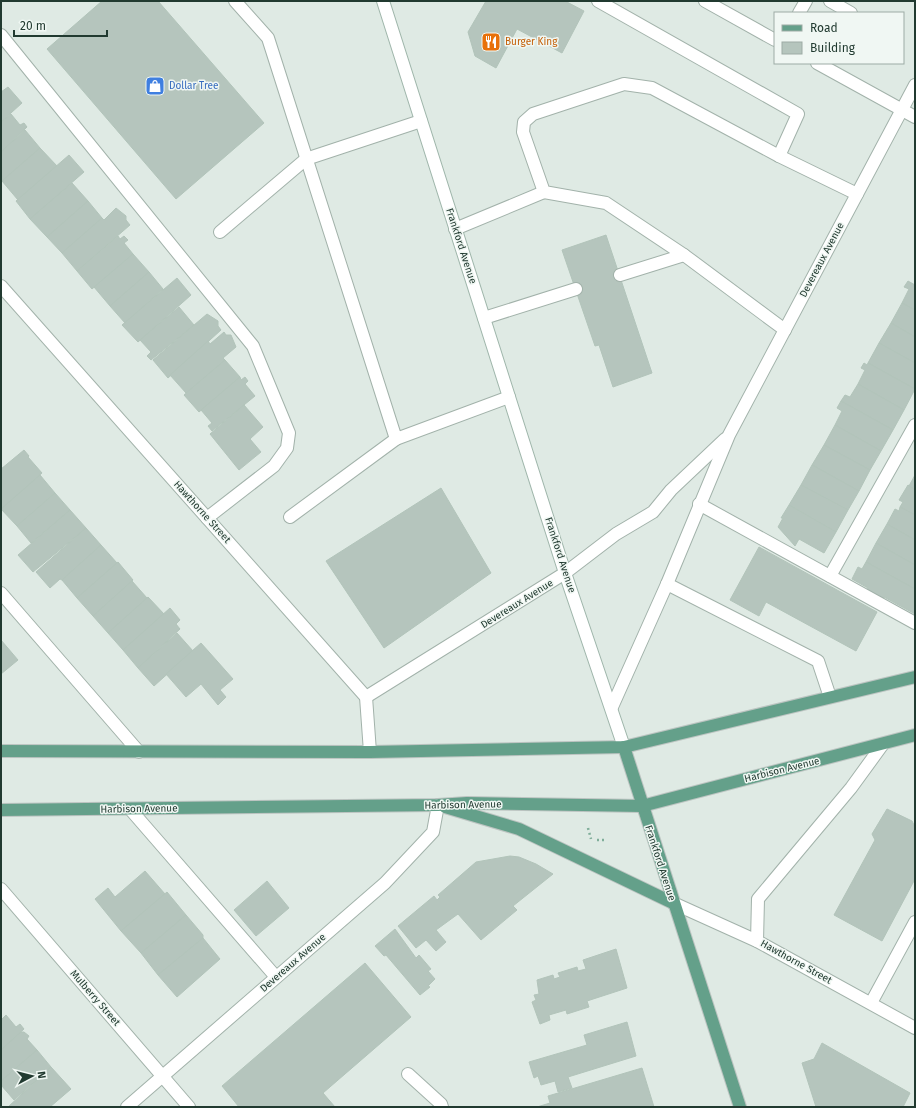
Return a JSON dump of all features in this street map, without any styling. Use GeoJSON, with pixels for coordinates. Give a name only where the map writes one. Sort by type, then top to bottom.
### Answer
{"type":"FeatureCollection","features":[{"type":"Feature","properties":{"kind":"main road"},"geometry":{"type":"LineString","coordinates":[[1,751],[370,752],[624,747],[915,677]]}},
{"type":"Feature","properties":{"kind":"main road","name":"Harbison Avenue"},"geometry":{"type":"LineString","coordinates":[[1,810],[438,805],[466,803],[642,806],[915,735]]}},
{"type":"Feature","properties":{"kind":"main road","name":"Frankford Avenue"},"geometry":{"type":"LineString","coordinates":[[624,747],[673,903],[740,1107]]}},
{"type":"Feature","properties":{"kind":"main road"},"geometry":{"type":"LineString","coordinates":[[438,805],[519,830],[673,903]]}},
{"type":"Feature","properties":{"kind":"street"},"geometry":{"type":"LineString","coordinates":[[235,1],[268,38],[396,439]]}},
{"type":"Feature","properties":{"kind":"street","name":"Frankford Avenue"},"geometry":{"type":"LineString","coordinates":[[383,1],[565,574],[612,707],[624,747]]}},
{"type":"Feature","properties":{"kind":"street"},"geometry":{"type":"LineString","coordinates":[[598,1],[798,114],[779,156]]}},
{"type":"Feature","properties":{"kind":"street"},"geometry":{"type":"LineString","coordinates":[[705,1],[774,39]]}},
{"type":"Feature","properties":{"kind":"street"},"geometry":{"type":"LineString","coordinates":[[800,12],[806,1]]}},
{"type":"Feature","properties":{"kind":"street"},"geometry":{"type":"LineString","coordinates":[[830,1],[849,12]]}},
{"type":"Feature","properties":{"kind":"street"},"geometry":{"type":"LineString","coordinates":[[1,35],[253,346],[289,433],[287,448],[274,466],[207,518]]}},
{"type":"Feature","properties":{"kind":"street"},"geometry":{"type":"LineString","coordinates":[[819,64],[915,117]]}},
{"type":"Feature","properties":{"kind":"street"},"geometry":{"type":"LineString","coordinates":[[544,192],[522,132],[524,122],[533,114],[624,84],[652,88],[779,156],[857,194]]}},
{"type":"Feature","properties":{"kind":"street","name":"Devereaux Avenue"},"geometry":{"type":"LineString","coordinates":[[612,707],[667,584],[729,435],[915,85]]}},
{"type":"Feature","properties":{"kind":"street"},"geometry":{"type":"LineString","coordinates":[[220,232],[306,160],[421,121]]}},
{"type":"Feature","properties":{"kind":"street"},"geometry":{"type":"LineString","coordinates":[[455,229],[544,192],[606,203],[684,255],[785,330]]}},
{"type":"Feature","properties":{"kind":"street"},"geometry":{"type":"LineString","coordinates":[[620,275],[684,255]]}},
{"type":"Feature","properties":{"kind":"street","name":"Hawthorne Street"},"geometry":{"type":"LineString","coordinates":[[1,286],[366,697]]}},
{"type":"Feature","properties":{"kind":"street"},"geometry":{"type":"LineString","coordinates":[[484,318],[576,289]]}},
{"type":"Feature","properties":{"kind":"street"},"geometry":{"type":"LineString","coordinates":[[290,516],[396,439],[509,397]]}},
{"type":"Feature","properties":{"kind":"street"},"geometry":{"type":"LineString","coordinates":[[830,576],[915,425]]}},
{"type":"Feature","properties":{"kind":"street","name":"Devereaux Avenue"},"geometry":{"type":"LineString","coordinates":[[366,697],[565,574],[616,534],[653,512],[671,490],[729,435]]}},
{"type":"Feature","properties":{"kind":"street"},"geometry":{"type":"LineString","coordinates":[[699,504],[915,624]]}},
{"type":"Feature","properties":{"kind":"street"},"geometry":{"type":"LineString","coordinates":[[667,584],[818,661],[830,697]]}},
{"type":"Feature","properties":{"kind":"street"},"geometry":{"type":"LineString","coordinates":[[1,593],[139,752]]}},
{"type":"Feature","properties":{"kind":"street"},"geometry":{"type":"LineString","coordinates":[[366,697],[370,752]]}},
{"type":"Feature","properties":{"kind":"street"},"geometry":{"type":"LineString","coordinates":[[757,940],[758,899],[851,788],[883,744]]}},
{"type":"Feature","properties":{"kind":"street","name":"Devereaux Avenue"},"geometry":{"type":"LineString","coordinates":[[127,1107],[385,883],[433,832],[438,805]]}},
{"type":"Feature","properties":{"kind":"street"},"geometry":{"type":"LineString","coordinates":[[130,809],[276,977]]}},
{"type":"Feature","properties":{"kind":"street","name":"Mulberry Street"},"geometry":{"type":"LineString","coordinates":[[1,889],[189,1107]]}},
{"type":"Feature","properties":{"kind":"street","name":"Hawthorne Street"},"geometry":{"type":"LineString","coordinates":[[673,903],[757,940],[915,1028]]}},
{"type":"Feature","properties":{"kind":"street"},"geometry":{"type":"LineString","coordinates":[[871,1003],[915,922]]}},
{"type":"Feature","properties":{"kind":"street"},"geometry":{"type":"LineString","coordinates":[[408,1074],[441,1104],[442,1107]]}},
{"type":"Feature","properties":{"kind":"building","name":"Dollar Tree"},"geometry":{"type":"Polygon","coordinates":[[[102,1],[158,1],[264,123],[176,199],[47,49],[102,1]]]}},
{"type":"Feature","properties":{"kind":"building","name":"Burger King"},"geometry":{"type":"Polygon","coordinates":[[[486,1],[565,1],[584,11],[562,53],[517,29],[496,68],[475,56],[468,32],[486,1]]]}},
{"type":"Feature","properties":{"kind":"building"},"geometry":{"type":"Polygon","coordinates":[[[8,87],[22,103],[1,122],[1,92],[8,87]]]}},
{"type":"Feature","properties":{"kind":"building"},"geometry":{"type":"Polygon","coordinates":[[[11,114],[20,125],[24,123],[27,127],[1,152],[1,122],[11,114]]]}},
{"type":"Feature","properties":{"kind":"building"},"geometry":{"type":"Polygon","coordinates":[[[25,130],[40,148],[2,181],[1,152],[25,130]]]}},
{"type":"Feature","properties":{"kind":"building"},"geometry":{"type":"Polygon","coordinates":[[[40,148],[57,166],[18,200],[2,181],[40,148]]]}},
{"type":"Feature","properties":{"kind":"building"},"geometry":{"type":"Polygon","coordinates":[[[69,155],[84,172],[30,219],[16,201],[69,155]]]}},
{"type":"Feature","properties":{"kind":"building"},"geometry":{"type":"Polygon","coordinates":[[[72,183],[88,201],[47,237],[30,219],[72,183]]]}},
{"type":"Feature","properties":{"kind":"building"},"geometry":{"type":"Polygon","coordinates":[[[88,201],[102,218],[62,253],[47,237],[88,201]]]}},
{"type":"Feature","properties":{"kind":"building"},"geometry":{"type":"Polygon","coordinates":[[[116,208],[126,216],[126,220],[130,225],[77,271],[62,253],[102,218],[104,220],[116,208]]]}},
{"type":"Feature","properties":{"kind":"building"},"geometry":{"type":"Polygon","coordinates":[[[606,235],[652,373],[613,387],[599,345],[595,346],[562,250],[606,235]]]}},
{"type":"Feature","properties":{"kind":"building"},"geometry":{"type":"Polygon","coordinates":[[[118,236],[120,239],[124,236],[128,240],[124,243],[133,254],[92,289],[77,271],[118,236]]]}},
{"type":"Feature","properties":{"kind":"building"},"geometry":{"type":"Polygon","coordinates":[[[133,254],[149,272],[110,306],[94,287],[133,254]]]}},
{"type":"Feature","properties":{"kind":"building"},"geometry":{"type":"Polygon","coordinates":[[[149,272],[163,289],[125,323],[110,306],[149,272]]]}},
{"type":"Feature","properties":{"kind":"building"},"geometry":{"type":"Polygon","coordinates":[[[177,278],[191,295],[138,342],[122,325],[177,278]]]}},
{"type":"Feature","properties":{"kind":"building"},"geometry":{"type":"Polygon","coordinates":[[[908,281],[915,285],[915,310],[902,303],[909,289],[904,287],[908,281]]]}},
{"type":"Feature","properties":{"kind":"building"},"geometry":{"type":"Polygon","coordinates":[[[902,303],[915,310],[915,337],[891,323],[902,303]]]}},
{"type":"Feature","properties":{"kind":"building"},"geometry":{"type":"Polygon","coordinates":[[[179,307],[194,325],[151,360],[147,356],[151,352],[140,340],[179,307]]]}},
{"type":"Feature","properties":{"kind":"building"},"geometry":{"type":"Polygon","coordinates":[[[207,314],[218,321],[218,326],[221,330],[168,378],[153,360],[207,314]]]}},
{"type":"Feature","properties":{"kind":"building"},"geometry":{"type":"Polygon","coordinates":[[[891,323],[915,337],[915,363],[879,343],[891,323]]]}},
{"type":"Feature","properties":{"kind":"building"},"geometry":{"type":"Polygon","coordinates":[[[224,332],[226,335],[231,335],[236,347],[223,358],[225,360],[186,393],[170,375],[208,341],[210,344],[224,332]]]}},
{"type":"Feature","properties":{"kind":"building"},"geometry":{"type":"Polygon","coordinates":[[[879,343],[915,363],[915,389],[868,363],[879,343]]]}},
{"type":"Feature","properties":{"kind":"building"},"geometry":{"type":"Polygon","coordinates":[[[225,360],[240,377],[199,412],[184,395],[225,360]]]}},
{"type":"Feature","properties":{"kind":"building"},"geometry":{"type":"Polygon","coordinates":[[[864,363],[867,365],[868,363],[915,389],[904,410],[858,384],[865,370],[861,368],[864,363]]]}},
{"type":"Feature","properties":{"kind":"building"},"geometry":{"type":"Polygon","coordinates":[[[240,377],[241,380],[245,377],[248,381],[245,384],[255,396],[212,431],[208,426],[212,423],[201,410],[240,377]]]}},
{"type":"Feature","properties":{"kind":"building"},"geometry":{"type":"Polygon","coordinates":[[[858,384],[904,410],[893,430],[841,401],[845,395],[850,397],[858,384]]]}},
{"type":"Feature","properties":{"kind":"building"},"geometry":{"type":"Polygon","coordinates":[[[841,401],[893,430],[881,451],[835,425],[842,411],[837,408],[841,401]]]}},
{"type":"Feature","properties":{"kind":"building"},"geometry":{"type":"Polygon","coordinates":[[[244,405],[263,427],[250,439],[261,452],[239,470],[210,434],[244,405]]]}},
{"type":"Feature","properties":{"kind":"building"},"geometry":{"type":"Polygon","coordinates":[[[835,425],[881,451],[870,470],[824,445],[835,425]]]}},
{"type":"Feature","properties":{"kind":"building"},"geometry":{"type":"Polygon","coordinates":[[[824,445],[870,470],[859,491],[812,465],[824,445]]]}},
{"type":"Feature","properties":{"kind":"building"},"geometry":{"type":"Polygon","coordinates":[[[24,450],[42,473],[1,510],[1,469],[24,450]]]}},
{"type":"Feature","properties":{"kind":"building"},"geometry":{"type":"Polygon","coordinates":[[[812,465],[859,491],[848,510],[801,485],[812,465]]]}},
{"type":"Feature","properties":{"kind":"building"},"geometry":{"type":"Polygon","coordinates":[[[40,475],[55,493],[17,526],[1,509],[40,475]]]}},
{"type":"Feature","properties":{"kind":"building"},"geometry":{"type":"Polygon","coordinates":[[[915,475],[915,490],[909,486],[915,475]]]}},
{"type":"Feature","properties":{"kind":"building"},"geometry":{"type":"Polygon","coordinates":[[[801,485],[848,510],[836,532],[789,505],[801,485]]]}},
{"type":"Feature","properties":{"kind":"building"},"geometry":{"type":"Polygon","coordinates":[[[908,485],[915,490],[915,515],[900,507],[903,502],[899,500],[908,485]]]}},
{"type":"Feature","properties":{"kind":"building"},"geometry":{"type":"Polygon","coordinates":[[[441,488],[491,573],[384,648],[326,561],[441,488]]]}},
{"type":"Feature","properties":{"kind":"building"},"geometry":{"type":"Polygon","coordinates":[[[55,493],[70,510],[31,543],[17,526],[55,493]]]}},
{"type":"Feature","properties":{"kind":"building"},"geometry":{"type":"Polygon","coordinates":[[[789,505],[836,532],[824,553],[799,539],[795,546],[778,527],[783,518],[781,518],[789,505]]]}},
{"type":"Feature","properties":{"kind":"building"},"geometry":{"type":"Polygon","coordinates":[[[900,507],[915,515],[915,540],[887,524],[895,509],[899,511],[900,507]]]}},
{"type":"Feature","properties":{"kind":"building"},"geometry":{"type":"Polygon","coordinates":[[[70,510],[86,528],[33,572],[18,555],[70,510]]]}},
{"type":"Feature","properties":{"kind":"building"},"geometry":{"type":"Polygon","coordinates":[[[887,524],[915,540],[915,565],[876,543],[887,524]]]}},
{"type":"Feature","properties":{"kind":"building"},"geometry":{"type":"Polygon","coordinates":[[[86,528],[101,545],[62,580],[60,579],[50,588],[36,572],[86,528]]]}},
{"type":"Feature","properties":{"kind":"building"},"geometry":{"type":"Polygon","coordinates":[[[876,543],[915,565],[915,589],[866,562],[876,543]]]}},
{"type":"Feature","properties":{"kind":"building"},"geometry":{"type":"Polygon","coordinates":[[[101,545],[117,563],[77,598],[62,580],[101,545]]]}},
{"type":"Feature","properties":{"kind":"building"},"geometry":{"type":"Polygon","coordinates":[[[759,547],[877,612],[856,651],[766,602],[759,616],[730,600],[759,547]]]}},
{"type":"Feature","properties":{"kind":"building"},"geometry":{"type":"Polygon","coordinates":[[[118,562],[133,580],[93,616],[77,598],[118,562]]]}},
{"type":"Feature","properties":{"kind":"building"},"geometry":{"type":"Polygon","coordinates":[[[866,562],[915,589],[915,614],[884,597],[881,603],[865,594],[868,588],[852,579],[858,567],[862,569],[866,562]]]}},
{"type":"Feature","properties":{"kind":"building"},"geometry":{"type":"Polygon","coordinates":[[[132,581],[147,598],[108,633],[93,616],[132,581]]]}},
{"type":"Feature","properties":{"kind":"building"},"geometry":{"type":"Polygon","coordinates":[[[148,597],[164,614],[123,650],[108,633],[148,597]]]}},
{"type":"Feature","properties":{"kind":"building"},"geometry":{"type":"Polygon","coordinates":[[[170,608],[180,620],[176,624],[180,629],[138,668],[123,650],[170,608]]]}},
{"type":"Feature","properties":{"kind":"building"},"geometry":{"type":"Polygon","coordinates":[[[177,633],[193,651],[154,686],[138,668],[177,633]]]}},
{"type":"Feature","properties":{"kind":"building"},"geometry":{"type":"Polygon","coordinates":[[[1,640],[18,660],[1,674],[1,640]]]}},
{"type":"Feature","properties":{"kind":"building"},"geometry":{"type":"Polygon","coordinates":[[[201,643],[233,679],[220,690],[226,697],[218,705],[201,684],[186,697],[166,674],[201,643]]]}},
{"type":"Feature","properties":{"kind":"building"},"geometry":{"type":"Polygon","coordinates":[[[887,809],[912,821],[915,827],[915,879],[882,941],[834,915],[875,840],[872,834],[887,809]]]}},
{"type":"Feature","properties":{"kind":"building"},"geometry":{"type":"Polygon","coordinates":[[[510,856],[519,857],[536,864],[553,874],[513,906],[517,910],[481,940],[458,914],[436,930],[446,942],[436,951],[426,940],[416,948],[398,926],[434,896],[437,900],[440,897],[438,895],[476,862],[510,856]]]}},
{"type":"Feature","properties":{"kind":"building"},"geometry":{"type":"Polygon","coordinates":[[[145,871],[165,894],[121,931],[95,899],[108,888],[115,897],[145,871]]]}},
{"type":"Feature","properties":{"kind":"building"},"geometry":{"type":"Polygon","coordinates":[[[267,881],[289,908],[256,936],[234,910],[267,881]]]}},
{"type":"Feature","properties":{"kind":"building"},"geometry":{"type":"Polygon","coordinates":[[[167,892],[186,915],[141,953],[121,931],[167,892]]]}},
{"type":"Feature","properties":{"kind":"building"},"geometry":{"type":"Polygon","coordinates":[[[186,915],[203,935],[203,938],[158,975],[141,953],[186,915]]]}},
{"type":"Feature","properties":{"kind":"building"},"geometry":{"type":"Polygon","coordinates":[[[395,929],[416,958],[419,955],[431,969],[428,971],[435,979],[428,986],[430,987],[420,995],[386,955],[384,956],[375,946],[395,929]]]}},
{"type":"Feature","properties":{"kind":"building"},"geometry":{"type":"Polygon","coordinates":[[[203,938],[220,959],[177,997],[158,975],[203,938]]]}},
{"type":"Feature","properties":{"kind":"building"},"geometry":{"type":"Polygon","coordinates":[[[616,949],[627,988],[587,1001],[589,1007],[567,1014],[566,1010],[549,1015],[550,1020],[540,1024],[532,1002],[536,1000],[534,995],[539,994],[537,980],[553,975],[554,979],[560,977],[558,973],[577,967],[578,971],[586,969],[583,960],[616,949]]]}},
{"type":"Feature","properties":{"kind":"building"},"geometry":{"type":"Polygon","coordinates":[[[365,963],[411,1017],[323,1093],[335,1107],[239,1107],[222,1086],[365,963]]]}},
{"type":"Feature","properties":{"kind":"building"},"geometry":{"type":"Polygon","coordinates":[[[6,1015],[16,1027],[20,1024],[24,1029],[1,1050],[1,1020],[6,1015]]]}},
{"type":"Feature","properties":{"kind":"building"},"geometry":{"type":"Polygon","coordinates":[[[627,1022],[636,1056],[568,1077],[572,1088],[558,1092],[555,1081],[541,1085],[538,1076],[534,1078],[529,1062],[587,1045],[584,1035],[627,1022]]]}},
{"type":"Feature","properties":{"kind":"building"},"geometry":{"type":"Polygon","coordinates":[[[21,1032],[24,1032],[29,1036],[27,1039],[37,1050],[1,1081],[1,1050],[21,1032]]]}},
{"type":"Feature","properties":{"kind":"building"},"geometry":{"type":"Polygon","coordinates":[[[822,1043],[910,1093],[903,1107],[816,1107],[802,1063],[814,1059],[822,1043]]]}},
{"type":"Feature","properties":{"kind":"building"},"geometry":{"type":"Polygon","coordinates":[[[37,1050],[51,1067],[14,1100],[1,1085],[1,1081],[37,1050]]]}},
{"type":"Feature","properties":{"kind":"building"},"geometry":{"type":"Polygon","coordinates":[[[51,1067],[71,1089],[50,1107],[8,1107],[51,1067]]]}},
{"type":"Feature","properties":{"kind":"building"},"geometry":{"type":"Polygon","coordinates":[[[642,1068],[654,1107],[537,1107],[550,1103],[548,1096],[642,1068]]]}},
{"type":"Feature","properties":{"kind":"place","name":"Burger King"},"geometry":{"type":"Point","coordinates":[491,42]}},
{"type":"Feature","properties":{"kind":"place","name":"Dollar Tree"},"geometry":{"type":"Point","coordinates":[155,86]}}]}
